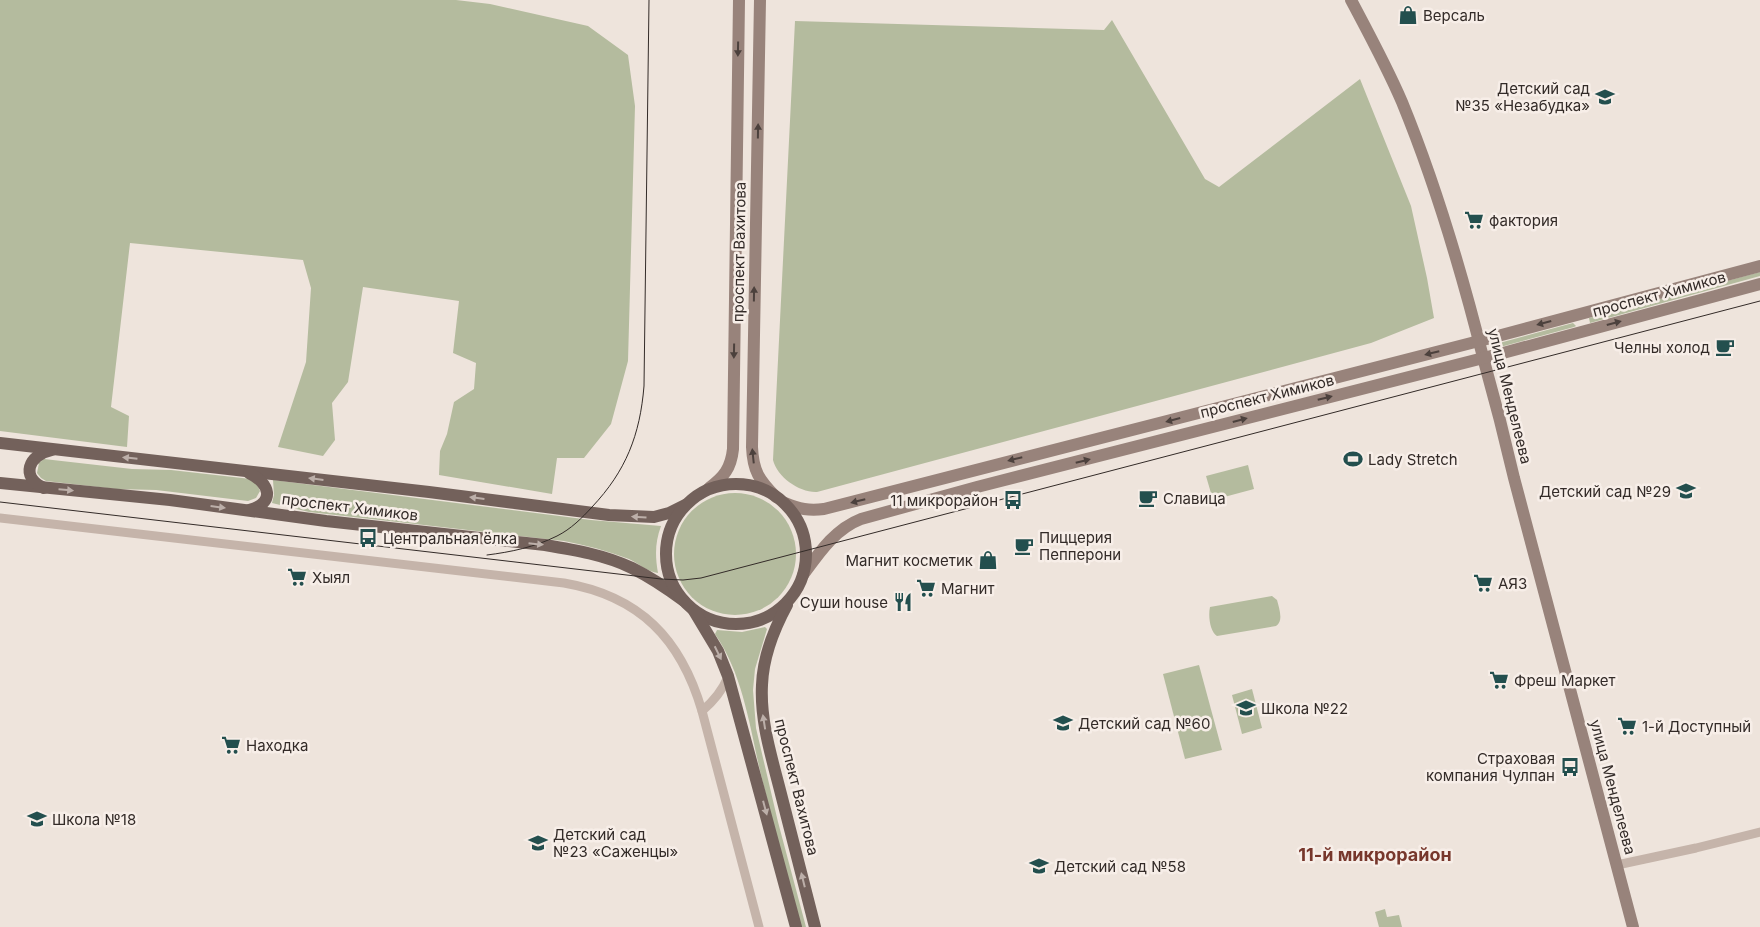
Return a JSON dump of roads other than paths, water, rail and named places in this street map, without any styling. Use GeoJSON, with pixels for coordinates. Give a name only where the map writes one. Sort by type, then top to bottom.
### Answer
{"type":"FeatureCollection","features":[{"type":"Feature","properties":{"kind":"main road","name":"проспект Вахитова"},"geometry":{"type":"LineString","coordinates":[[738,0],[732,449],[729,468],[720,480],[685,505],[674,521],[669,534],[666,552],[670,580],[684,601],[694,611],[718,651],[728,676],[796,927]]}},
{"type":"Feature","properties":{"kind":"main road","name":"проспект Вахитова"},"geometry":{"type":"LineString","coordinates":[[760,0],[752,447],[755,469],[759,478],[797,519],[805,541],[807,555],[804,576],[780,617],[766,659],[762,684],[762,702],[767,742],[815,927]]}},
{"type":"Feature","properties":{"kind":"main road","name":"улица Менделеева"},"geometry":{"type":"LineString","coordinates":[[1351,0],[1389,73],[1428,170],[1445,223],[1484,358],[1514,478],[1634,927]]}},
{"type":"Feature","properties":{"kind":"main road","name":"проспект Химиков"},"geometry":{"type":"LineString","coordinates":[[780,500],[800,509],[824,509],[1479,341],[1760,266]]}},
{"type":"Feature","properties":{"kind":"main road","name":"проспект Химиков"},"geometry":{"type":"LineString","coordinates":[[804,576],[821,551],[837,533],[861,519],[977,487],[1484,358],[1760,284]]}},
{"type":"Feature","properties":{"kind":"main road"},"geometry":{"type":"LineString","coordinates":[[1565,317],[1576,318],[1580,324],[1577,330],[1567,336]]}},
{"type":"Feature","properties":{"kind":"main road"},"geometry":{"type":"LineString","coordinates":[[1272,393],[1278,410]]}},
{"type":"Feature","properties":{"kind":"main road","name":"проспект Химиков"},"geometry":{"type":"LineString","coordinates":[[0,443],[638,517],[654,517],[669,513],[685,505]]}},
{"type":"Feature","properties":{"kind":"main road"},"geometry":{"type":"LineString","coordinates":[[46,488],[36,484],[32,478],[31,464],[37,455],[54,450]]}},
{"type":"Feature","properties":{"kind":"main road"},"geometry":{"type":"LineString","coordinates":[[244,471],[260,479],[266,492],[262,505],[247,510]]}},
{"type":"Feature","properties":{"kind":"main road","name":"проспект Химиков"},"geometry":{"type":"LineString","coordinates":[[0,483],[170,500],[326,521],[545,545],[614,560],[632,568],[684,601]]}},
{"type":"Feature","properties":{"kind":"main road","name":"проспект Вахитова"},"geometry":{"type":"LineString","coordinates":[[709,488],[745,484],[757,487],[780,500]]}},
{"type":"Feature","properties":{"kind":"main road","name":"проспект Вахитова"},"geometry":{"type":"LineString","coordinates":[[694,611],[712,620],[729,624],[747,624],[762,620],[775,612],[790,598]]}},
{"type":"Feature","properties":{"kind":"street"},"geometry":{"type":"LineString","coordinates":[[0,518],[583,586],[626,604],[661,631],[691,676],[759,927]]}},
{"type":"Feature","properties":{"kind":"street"},"geometry":{"type":"LineString","coordinates":[[702,711],[712,703],[723,689],[728,676]]}},
{"type":"Feature","properties":{"kind":"street"},"geometry":{"type":"LineString","coordinates":[[1617,866],[1760,832]]}},
{"type":"Feature","properties":{"kind":"tram line"},"geometry":{"type":"LineString","coordinates":[[487,555],[532,546],[557,536],[572,527],[592,507],[614,480],[635,436],[644,386],[649,0]]}},
{"type":"Feature","properties":{"kind":"tram line"},"geometry":{"type":"LineString","coordinates":[[0,502],[661,579],[683,580],[701,578],[1760,301]]}},
{"type":"Feature","properties":{"kind":"place","name":"Версаль"},"geometry":{"type":"Point","coordinates":[1408,15]}},
{"type":"Feature","properties":{"kind":"place","name":"Детский сад №35 «Незабудка»"},"geometry":{"type":"Point","coordinates":[1605,97]}},
{"type":"Feature","properties":{"kind":"place","name":"фактория"},"geometry":{"type":"Point","coordinates":[1474,220]}},
{"type":"Feature","properties":{"kind":"place","name":"Челны холод"},"geometry":{"type":"Point","coordinates":[1725,347]}},
{"type":"Feature","properties":{"kind":"place","name":"Lady Stretch"},"geometry":{"type":"Point","coordinates":[1353,459]}},
{"type":"Feature","properties":{"kind":"place","name":"Детский сад №29"},"geometry":{"type":"Point","coordinates":[1686,491]}},
{"type":"Feature","properties":{"kind":"place","name":"Славица"},"geometry":{"type":"Point","coordinates":[1148,498]}},
{"type":"Feature","properties":{"kind":"place","name":"11 микрорайон"},"geometry":{"type":"Point","coordinates":[1013,500]}},
{"type":"Feature","properties":{"kind":"place","name":"Центральная ёлка"},"geometry":{"type":"Point","coordinates":[368,538]}},
{"type":"Feature","properties":{"kind":"place","name":"Пиццерия Пепперони"},"geometry":{"type":"Point","coordinates":[1024,546]}},
{"type":"Feature","properties":{"kind":"place","name":"Магнит косметик"},"geometry":{"type":"Point","coordinates":[988,560]}},
{"type":"Feature","properties":{"kind":"place","name":"Хыял"},"geometry":{"type":"Point","coordinates":[297,577]}},
{"type":"Feature","properties":{"kind":"place","name":"АЯЗ"},"geometry":{"type":"Point","coordinates":[1483,583]}},
{"type":"Feature","properties":{"kind":"place","name":"Магнит"},"geometry":{"type":"Point","coordinates":[926,588]}},
{"type":"Feature","properties":{"kind":"place","name":"Суши house"},"geometry":{"type":"Point","coordinates":[903,602]}},
{"type":"Feature","properties":{"kind":"place","name":"Фреш Маркет"},"geometry":{"type":"Point","coordinates":[1499,680]}},
{"type":"Feature","properties":{"kind":"place","name":"Школа №22"},"geometry":{"type":"Point","coordinates":[1246,708]}},
{"type":"Feature","properties":{"kind":"place","name":"Детский сад №60"},"geometry":{"type":"Point","coordinates":[1063,723]}},
{"type":"Feature","properties":{"kind":"place","name":"1-й Доступный"},"geometry":{"type":"Point","coordinates":[1627,726]}},
{"type":"Feature","properties":{"kind":"place","name":"Находка"},"geometry":{"type":"Point","coordinates":[231,745]}},
{"type":"Feature","properties":{"kind":"place","name":"Страховая компания Чулпан"},"geometry":{"type":"Point","coordinates":[1570,767]}},
{"type":"Feature","properties":{"kind":"place","name":"Школа №18"},"geometry":{"type":"Point","coordinates":[37,819]}},
{"type":"Feature","properties":{"kind":"place","name":"Детский сад №23 «Саженцы»"},"geometry":{"type":"Point","coordinates":[538,843]}},
{"type":"Feature","properties":{"kind":"place","name":"Детский сад №58"},"geometry":{"type":"Point","coordinates":[1039,866]}},
{"type":"Feature","properties":{"kind":"district","name":"11-й микрорайон"},"geometry":{"type":"Point","coordinates":[1375,854]}}]}
